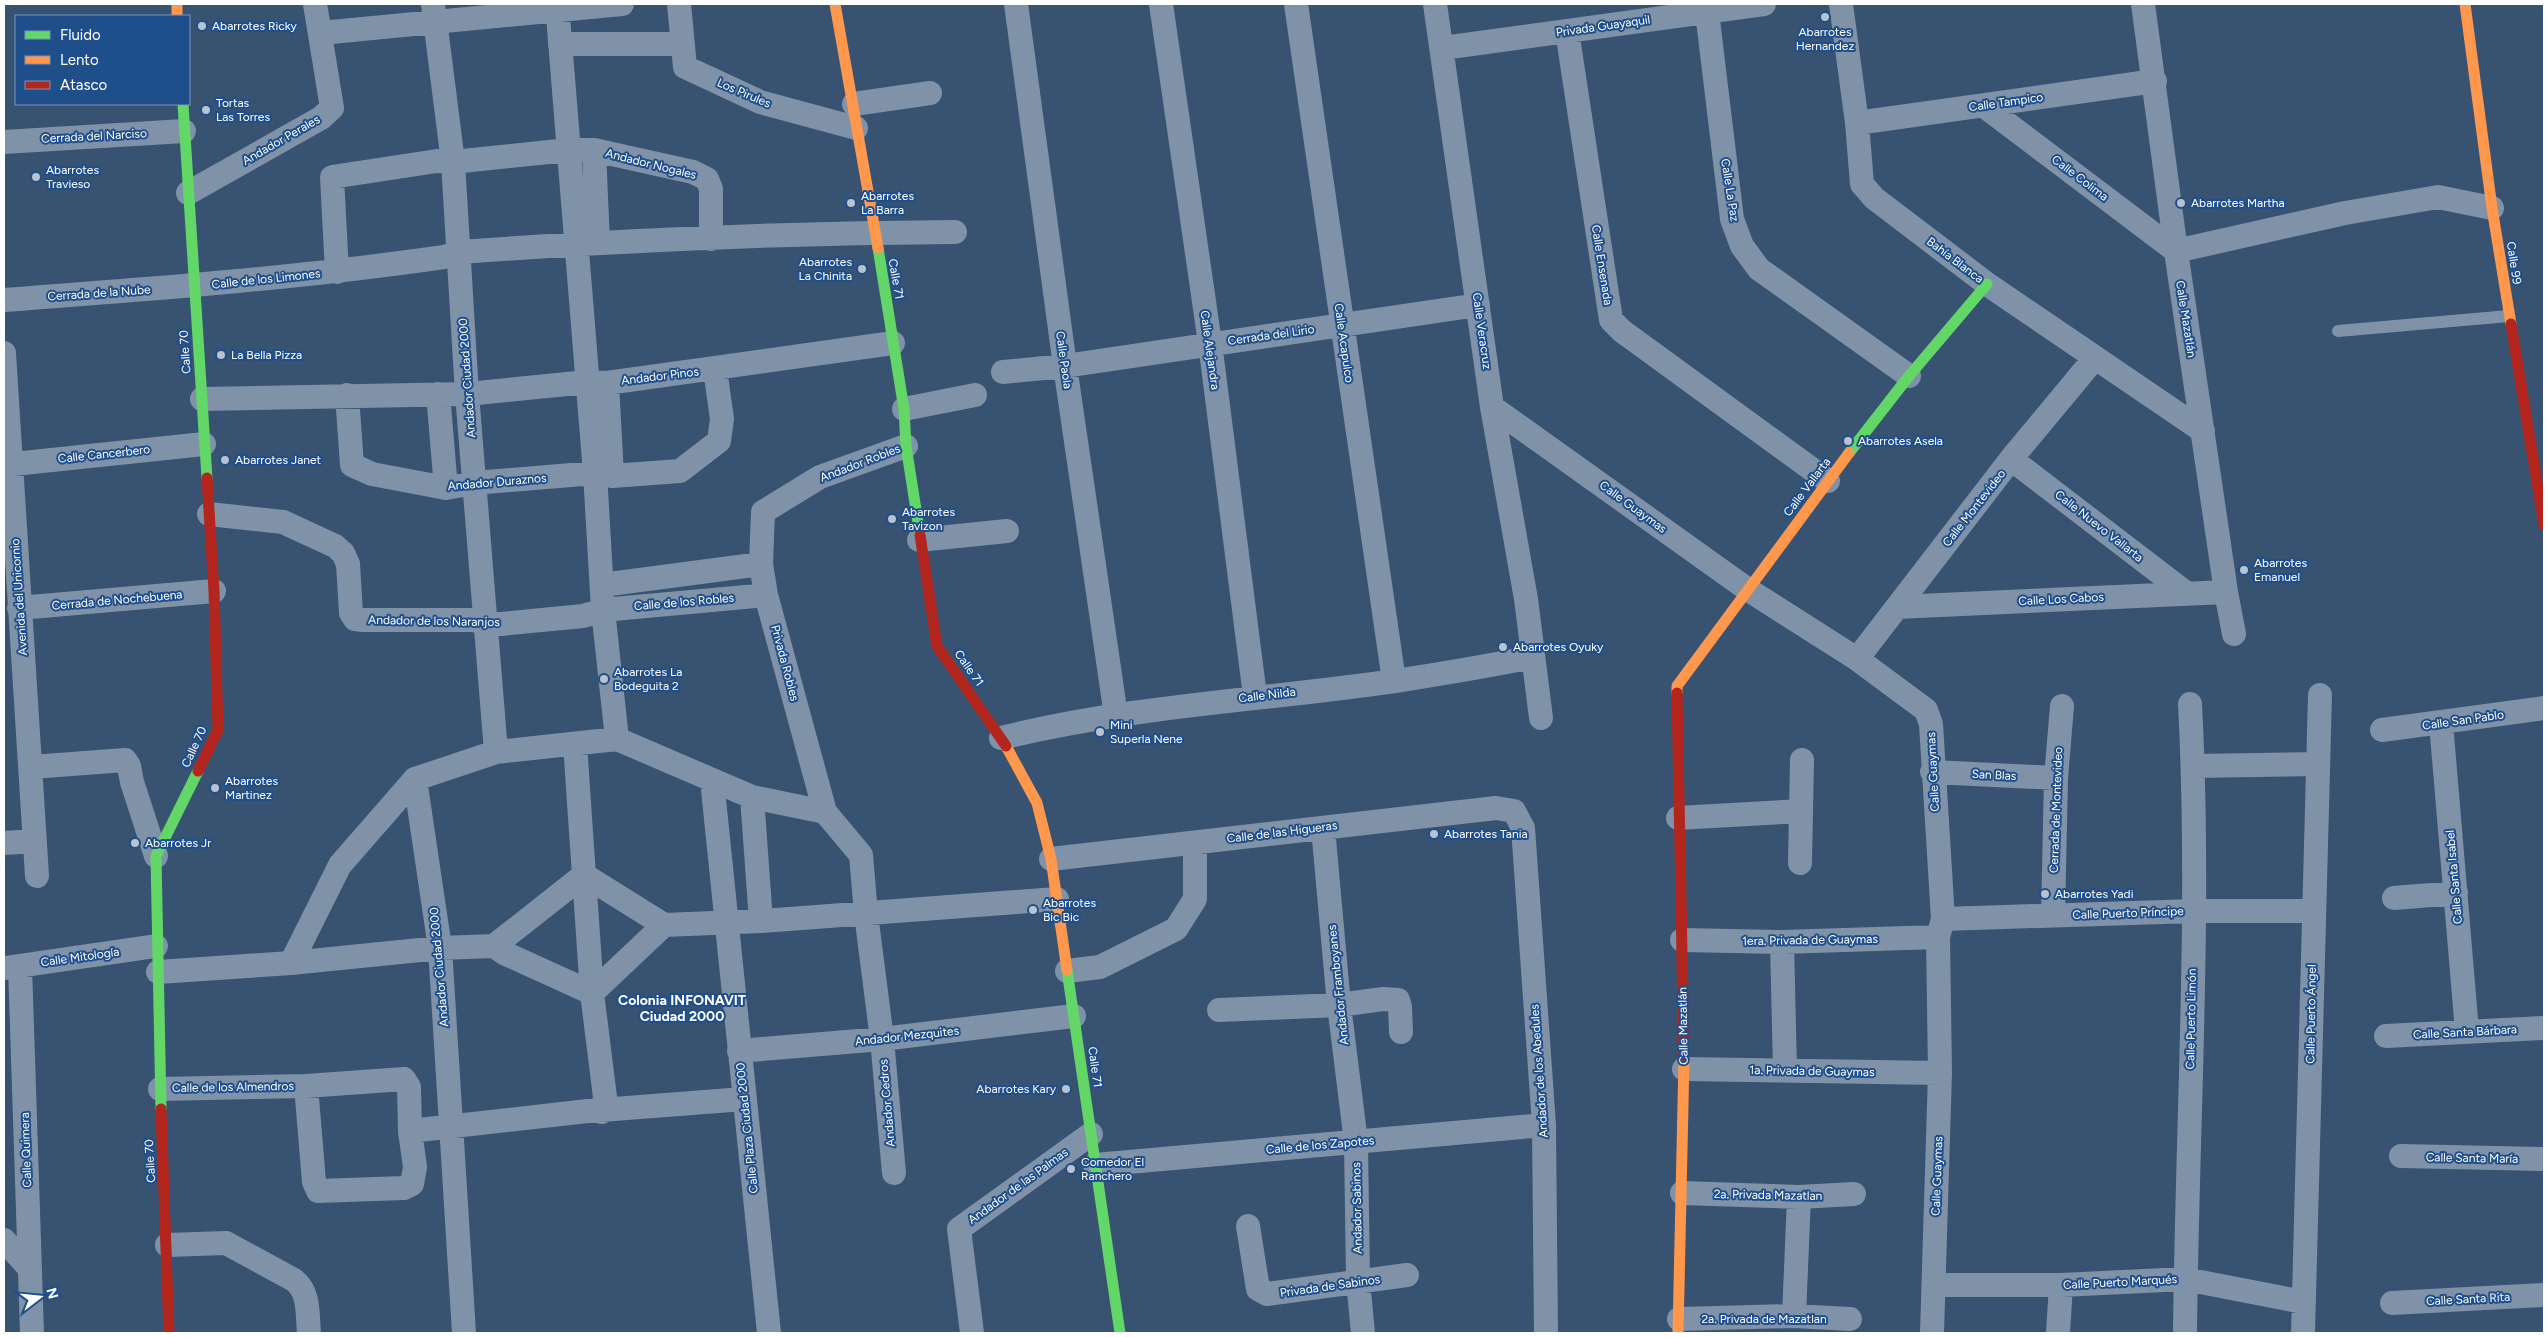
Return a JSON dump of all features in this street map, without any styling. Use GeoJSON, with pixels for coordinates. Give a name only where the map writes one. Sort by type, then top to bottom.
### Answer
{"type":"FeatureCollection","features":[{"type":"Feature","properties":{"kind":"street","name":"Andador Perales"},"geometry":{"type":"LineString","coordinates":[[188,193],[321,118],[332,108],[315,4]]}},
{"type":"Feature","properties":{"kind":"street"},"geometry":{"type":"LineString","coordinates":[[321,33],[434,13],[622,4]]}},
{"type":"Feature","properties":{"kind":"street","name":"Los Pirules"},"geometry":{"type":"LineString","coordinates":[[679,4],[685,67],[760,102],[856,128]]}},
{"type":"Feature","properties":{"kind":"street","name":"Calle 71"},"geometry":{"type":"LineString","coordinates":[[835,4],[854,104],[856,128],[904,409],[906,446],[919,540],[937,646],[1001,738],[1037,803],[1051,859],[1120,1333]]}},
{"type":"Feature","properties":{"kind":"street","name":"Calle Paola"},"geometry":{"type":"LineString","coordinates":[[1016,4],[1065,366],[1116,716]]}},
{"type":"Feature","properties":{"kind":"street","name":"Calle Alejandra"},"geometry":{"type":"LineString","coordinates":[[1161,4],[1210,343],[1255,696]]}},
{"type":"Feature","properties":{"kind":"street","name":"Calle Acapulco"},"geometry":{"type":"LineString","coordinates":[[1296,4],[1394,681]]}},
{"type":"Feature","properties":{"kind":"street","name":"Calle Veracruz"},"geometry":{"type":"LineString","coordinates":[[1435,4],[1443,48],[1492,407],[1526,599],[1533,657]]}},
{"type":"Feature","properties":{"kind":"street","name":"Privada Guayaquil"},"geometry":{"type":"LineString","coordinates":[[1443,48],[1567,31],[1660,11],[1707,12],[1764,4]]}},
{"type":"Feature","properties":{"kind":"street","name":"Bahía Blanca"},"geometry":{"type":"LineString","coordinates":[[1841,4],[1857,123],[1862,184],[1874,198],[1987,284],[2203,431]]}},
{"type":"Feature","properties":{"kind":"street","name":"Calle Mazatlán"},"geometry":{"type":"LineString","coordinates":[[2143,4],[2155,81],[2176,251],[2226,592],[2234,634]]}},
{"type":"Feature","properties":{"kind":"street","name":"Calle 99"},"geometry":{"type":"LineString","coordinates":[[2465,4],[2492,208],[2544,525]]}},
{"type":"Feature","properties":{"kind":"street"},"geometry":{"type":"LineString","coordinates":[[202,400],[347,395],[467,394],[597,382],[587,243],[568,150],[569,44],[562,7]]}},
{"type":"Feature","properties":{"kind":"street","name":"Calle La Paz"},"geometry":{"type":"LineString","coordinates":[[1707,12],[1732,219],[1742,246],[1759,269],[1909,376]]}},
{"type":"Feature","properties":{"kind":"street"},"geometry":{"type":"LineString","coordinates":[[434,13],[452,254]]}},
{"type":"Feature","properties":{"kind":"street","name":"Calle Ensenada"},"geometry":{"type":"LineString","coordinates":[[1567,31],[1611,320],[1622,331],[1828,481]]}},
{"type":"Feature","properties":{"kind":"street"},"geometry":{"type":"LineString","coordinates":[[569,44],[682,44]]}},
{"type":"Feature","properties":{"kind":"street","name":"Calle Tampico"},"geometry":{"type":"LineString","coordinates":[[1857,123],[2155,81]]}},
{"type":"Feature","properties":{"kind":"street"},"geometry":{"type":"LineString","coordinates":[[854,104],[930,93]]}},
{"type":"Feature","properties":{"kind":"street","name":"Calle 70"},"geometry":{"type":"LineString","coordinates":[[169,1333],[156,946],[156,856],[218,730],[214,591],[183,105]]}},
{"type":"Feature","properties":{"kind":"street","name":"Calle Colima"},"geometry":{"type":"LineString","coordinates":[[1984,106],[2176,251]]}},
{"type":"Feature","properties":{"kind":"street","name":"Cerrada del Narciso"},"geometry":{"type":"LineString","coordinates":[[4,142],[184,131]]}},
{"type":"Feature","properties":{"kind":"street","name":"Andador Nogales"},"geometry":{"type":"LineString","coordinates":[[445,162],[568,150],[594,150],[693,172],[707,179],[711,189],[711,239]]}},
{"type":"Feature","properties":{"kind":"street","name":"Andador Nogales"},"geometry":{"type":"LineString","coordinates":[[587,243],[594,150]]}},
{"type":"Feature","properties":{"kind":"street","name":"Calle de los Limones"},"geometry":{"type":"LineString","coordinates":[[337,272],[332,177],[445,162]]}},
{"type":"Feature","properties":{"kind":"street"},"geometry":{"type":"LineString","coordinates":[[2176,251],[2345,212],[2438,197],[2492,208]]}},
{"type":"Feature","properties":{"kind":"street"},"geometry":{"type":"LineString","coordinates":[[587,243],[874,232],[955,232]]}},
{"type":"Feature","properties":{"kind":"street","name":"Calle de los Limones"},"geometry":{"type":"LineString","coordinates":[[194,286],[337,272],[452,254],[587,243]]}},
{"type":"Feature","properties":{"kind":"street","name":"Andador Ciudad 2000"},"geometry":{"type":"LineString","coordinates":[[452,254],[467,394],[496,752]]}},
{"type":"Feature","properties":{"kind":"street","name":"Calle Vallarta"},"geometry":{"type":"LineString","coordinates":[[1676,719],[1677,686],[1828,481],[1909,376],[1987,284]]}},
{"type":"Feature","properties":{"kind":"street","name":"Cerrada de la Nube"},"geometry":{"type":"LineString","coordinates":[[4,300],[194,286]]}},
{"type":"Feature","properties":{"kind":"street","name":"Cerrada del Lirio"},"geometry":{"type":"LineString","coordinates":[[1003,372],[1065,366],[1478,304]]}},
{"type":"Feature","properties":{"kind":"street","name":"Andador Pinos"},"geometry":{"type":"LineString","coordinates":[[715,369],[722,419],[719,441],[680,470],[603,475],[597,382],[715,369],[893,343]]}},
{"type":"Feature","properties":{"kind":"street","name":"Avenida del Unicornio"},"geometry":{"type":"LineString","coordinates":[[4,353],[7,464],[32,767],[37,876]]}},
{"type":"Feature","properties":{"kind":"street","name":"Calle Montevideo"},"geometry":{"type":"LineString","coordinates":[[1857,659],[2011,459],[2094,358]]}},
{"type":"Feature","properties":{"kind":"street"},"geometry":{"type":"LineString","coordinates":[[438,394],[446,488]]}},
{"type":"Feature","properties":{"kind":"street","name":"Andador Duraznos"},"geometry":{"type":"LineString","coordinates":[[347,395],[352,465],[372,474],[446,488],[474,483],[603,475]]}},
{"type":"Feature","properties":{"kind":"street"},"geometry":{"type":"LineString","coordinates":[[904,409],[975,395]]}},
{"type":"Feature","properties":{"kind":"street","name":"Calle Guaymas"},"geometry":{"type":"LineString","coordinates":[[1492,407],[1747,589],[1857,659],[1926,710],[1931,724],[1941,928],[1940,1073],[1932,1333]]}},
{"type":"Feature","properties":{"kind":"street","name":"Calle Cancerbero"},"geometry":{"type":"LineString","coordinates":[[7,464],[204,444]]}},
{"type":"Feature","properties":{"kind":"street","name":"Andador Robles"},"geometry":{"type":"LineString","coordinates":[[763,512],[820,477],[906,446]]}},
{"type":"Feature","properties":{"kind":"street","name":"Calle Nuevo Vallarta"},"geometry":{"type":"LineString","coordinates":[[2011,459],[2186,593]]}},
{"type":"Feature","properties":{"kind":"street"},"geometry":{"type":"LineString","coordinates":[[603,475],[603,610],[617,739]]}},
{"type":"Feature","properties":{"kind":"street","name":"Privada Robles"},"geometry":{"type":"LineString","coordinates":[[763,512],[761,564],[766,594],[825,812]]}},
{"type":"Feature","properties":{"kind":"street","name":"Andador de los Naranjos"},"geometry":{"type":"LineString","coordinates":[[209,514],[283,522],[335,546],[342,553],[348,564],[350,613],[355,618],[501,624],[583,616],[603,610]]}},
{"type":"Feature","properties":{"kind":"street"},"geometry":{"type":"LineString","coordinates":[[919,540],[1007,531]]}},
{"type":"Feature","properties":{"kind":"street","name":"Calle de los Robles"},"geometry":{"type":"LineString","coordinates":[[602,585],[761,564]]}},
{"type":"Feature","properties":{"kind":"street","name":"Cerrada de Nochebuena"},"geometry":{"type":"LineString","coordinates":[[19,608],[214,591]]}},
{"type":"Feature","properties":{"kind":"street","name":"Calle Los Cabos"},"geometry":{"type":"LineString","coordinates":[[1897,607],[2226,592]]}},
{"type":"Feature","properties":{"kind":"street","name":"Calle de los Robles"},"geometry":{"type":"LineString","coordinates":[[603,610],[766,594]]}},
{"type":"Feature","properties":{"kind":"street"},"geometry":{"type":"LineString","coordinates":[[1533,657],[1541,718]]}},
{"type":"Feature","properties":{"kind":"street","name":"Calle Nilda"},"geometry":{"type":"LineString","coordinates":[[1001,738],[1036,729],[1116,716],[1255,696],[1394,681],[1533,657]]}},
{"type":"Feature","properties":{"kind":"street","name":"Calle Puerto Ángel"},"geometry":{"type":"LineString","coordinates":[[2303,1333],[2307,1246],[2313,911],[2320,695]]}},
{"type":"Feature","properties":{"kind":"street","name":"Calle Puerto Limón"},"geometry":{"type":"LineString","coordinates":[[2185,1333],[2194,911],[2193,766],[2190,704]]}},
{"type":"Feature","properties":{"kind":"street","name":"Cerrada de Montevideo"},"geometry":{"type":"LineString","coordinates":[[2053,915],[2056,778],[2062,706]]}},
{"type":"Feature","properties":{"kind":"street","name":"Calle San Pablo"},"geometry":{"type":"LineString","coordinates":[[2382,730],[2441,724],[2544,708]]}},
{"type":"Feature","properties":{"kind":"street","name":"Calle Mazatlán"},"geometry":{"type":"LineString","coordinates":[[1676,719],[1684,1069],[1679,1326]]}},
{"type":"Feature","properties":{"kind":"street","name":"Calle Santa Isabel"},"geometry":{"type":"LineString","coordinates":[[2441,724],[2467,1031]]}},
{"type":"Feature","properties":{"kind":"street"},"geometry":{"type":"LineString","coordinates":[[290,963],[340,865],[415,779],[449,770],[496,752],[617,739],[752,797],[825,812]]}},
{"type":"Feature","properties":{"kind":"street"},"geometry":{"type":"LineString","coordinates":[[575,744],[592,993],[605,1097],[602,1112]]}},
{"type":"Feature","properties":{"kind":"street"},"geometry":{"type":"LineString","coordinates":[[32,767],[125,760],[130,766],[132,782],[156,856]]}},
{"type":"Feature","properties":{"kind":"street"},"geometry":{"type":"LineString","coordinates":[[1800,862],[1802,760]]}},
{"type":"Feature","properties":{"kind":"street"},"geometry":{"type":"LineString","coordinates":[[2193,766],[2317,764]]}},
{"type":"Feature","properties":{"kind":"street","name":"San Blas"},"geometry":{"type":"LineString","coordinates":[[1932,772],[2056,778]]}},
{"type":"Feature","properties":{"kind":"street","name":"Andador Ciudad 2000"},"geometry":{"type":"LineString","coordinates":[[415,779],[440,948],[464,1333]]}},
{"type":"Feature","properties":{"kind":"street","name":"Calle Plaza Ciudad 2000"},"geometry":{"type":"LineString","coordinates":[[712,780],[769,1333]]}},
{"type":"Feature","properties":{"kind":"street"},"geometry":{"type":"LineString","coordinates":[[752,797],[761,921]]}},
{"type":"Feature","properties":{"kind":"street","name":"Calle de las Higueras"},"geometry":{"type":"LineString","coordinates":[[1051,859],[1496,808],[1514,811]]}},
{"type":"Feature","properties":{"kind":"street","name":"Andador de los Abedules"},"geometry":{"type":"LineString","coordinates":[[1514,811],[1523,828],[1544,1124],[1546,1333]]}},
{"type":"Feature","properties":{"kind":"street"},"geometry":{"type":"LineString","coordinates":[[1678,818],[1801,811]]}},
{"type":"Feature","properties":{"kind":"street","name":"Andador Cedros"},"geometry":{"type":"LineString","coordinates":[[825,812],[861,855],[866,914],[882,1039],[894,1173]]}},
{"type":"Feature","properties":{"kind":"street","name":"Andador Framboyanes"},"geometry":{"type":"LineString","coordinates":[[1323,828],[1339,1005],[1356,1142]]}},
{"type":"Feature","properties":{"kind":"street"},"geometry":{"type":"LineString","coordinates":[[4,843],[35,840]]}},
{"type":"Feature","properties":{"kind":"street"},"geometry":{"type":"LineString","coordinates":[[1067,971],[1100,967],[1176,929],[1195,899],[1195,842]]}},
{"type":"Feature","properties":{"kind":"street"},"geometry":{"type":"LineString","coordinates":[[584,875],[664,925],[761,921],[1057,899]]}},
{"type":"Feature","properties":{"kind":"street"},"geometry":{"type":"LineString","coordinates":[[158,972],[290,963],[440,948],[494,946],[584,875]]}},
{"type":"Feature","properties":{"kind":"street"},"geometry":{"type":"LineString","coordinates":[[2394,898],[2456,893]]}},
{"type":"Feature","properties":{"kind":"street","name":"Calle Puerto Príncipe"},"geometry":{"type":"LineString","coordinates":[[1941,928],[2053,915],[2194,911],[2313,911]]}},
{"type":"Feature","properties":{"kind":"street"},"geometry":{"type":"LineString","coordinates":[[592,993],[664,925]]}},
{"type":"Feature","properties":{"kind":"street","name":"1era. Privada de Guaymas"},"geometry":{"type":"LineString","coordinates":[[1682,940],[1782,942],[1941,928]]}},
{"type":"Feature","properties":{"kind":"street"},"geometry":{"type":"LineString","coordinates":[[1782,942],[1785,1071]]}},
{"type":"Feature","properties":{"kind":"street","name":"Calle Mitología"},"geometry":{"type":"LineString","coordinates":[[12,967],[156,946]]}},
{"type":"Feature","properties":{"kind":"street"},"geometry":{"type":"LineString","coordinates":[[494,946],[504,954],[592,993]]}},
{"type":"Feature","properties":{"kind":"street","name":"Calle Quimera"},"geometry":{"type":"LineString","coordinates":[[12,967],[32,1333]]}},
{"type":"Feature","properties":{"kind":"street"},"geometry":{"type":"LineString","coordinates":[[1219,1010],[1339,1005],[1383,999],[1398,1000],[1401,1032]]}},
{"type":"Feature","properties":{"kind":"street","name":"Andador Mezquites"},"geometry":{"type":"LineString","coordinates":[[739,1052],[882,1039],[1074,1016]]}},
{"type":"Feature","properties":{"kind":"street","name":"Calle Santa Bárbara"},"geometry":{"type":"LineString","coordinates":[[2386,1036],[2544,1028]]}},
{"type":"Feature","properties":{"kind":"street","name":"1a. Privada de Guaymas"},"geometry":{"type":"LineString","coordinates":[[1684,1069],[1940,1073]]}},
{"type":"Feature","properties":{"kind":"street","name":"Calle de los Almendros"},"geometry":{"type":"LineString","coordinates":[[160,1088],[306,1086],[404,1079],[409,1087],[410,1131],[415,1167],[412,1184],[404,1188],[318,1191],[314,1182],[306,1086]]}},
{"type":"Feature","properties":{"kind":"street"},"geometry":{"type":"LineString","coordinates":[[410,1131],[588,1111],[602,1112],[744,1099]]}},
{"type":"Feature","properties":{"kind":"street","name":"Calle de los Zapotes"},"geometry":{"type":"LineString","coordinates":[[1095,1165],[1544,1124]]}},
{"type":"Feature","properties":{"kind":"street","name":"Andador de las Palmas"},"geometry":{"type":"LineString","coordinates":[[972,1333],[958,1229],[1091,1134]]}},
{"type":"Feature","properties":{"kind":"street","name":"Andador Sabinos"},"geometry":{"type":"LineString","coordinates":[[1356,1142],[1358,1281],[1363,1333]]}},
{"type":"Feature","properties":{"kind":"street","name":"Calle Santa María"},"geometry":{"type":"LineString","coordinates":[[2401,1156],[2544,1159]]}},
{"type":"Feature","properties":{"kind":"street","name":"2a. Privada Mazatlan"},"geometry":{"type":"LineString","coordinates":[[1682,1193],[1799,1197],[1854,1194]]}},
{"type":"Feature","properties":{"kind":"street"},"geometry":{"type":"LineString","coordinates":[[1794,1316],[1799,1197]]}},
{"type":"Feature","properties":{"kind":"street","name":"Privada de Sabinos"},"geometry":{"type":"LineString","coordinates":[[1248,1226],[1258,1289],[1267,1294],[1407,1276]]}},
{"type":"Feature","properties":{"kind":"street"},"geometry":{"type":"LineString","coordinates":[[4,1240],[30,1269]]}},
{"type":"Feature","properties":{"kind":"street"},"geometry":{"type":"LineString","coordinates":[[167,1245],[226,1243],[294,1280],[302,1286],[306,1295],[309,1333]]}},
{"type":"Feature","properties":{"kind":"street","name":"Calle Puerto Marqués"},"geometry":{"type":"LineString","coordinates":[[1934,1286],[2061,1285],[2185,1279],[2303,1302]]}},
{"type":"Feature","properties":{"kind":"street"},"geometry":{"type":"LineString","coordinates":[[2058,1333],[2061,1285]]}},
{"type":"Feature","properties":{"kind":"street","name":"Calle Santa Rita"},"geometry":{"type":"LineString","coordinates":[[2392,1303],[2544,1295]]}},
{"type":"Feature","properties":{"kind":"street","name":"2a. Privada de Mazatlan"},"geometry":{"type":"LineString","coordinates":[[1679,1326],[1794,1316],[1850,1320]]}},
{"type":"Feature","properties":{"kind":"lane"},"geometry":{"type":"LineString","coordinates":[[2338,331],[2509,316]]}},
{"type":"Feature","properties":{"kind":"traffic: fast"},"geometry":{"type":"LineString","coordinates":[[183,105],[207,478]]}},
{"type":"Feature","properties":{"kind":"traffic: fast"},"geometry":{"type":"LineString","coordinates":[[878,248],[904,409],[906,446],[920,535]]}},
{"type":"Feature","properties":{"kind":"traffic: fast"},"geometry":{"type":"LineString","coordinates":[[1849,453],[1909,376],[1987,284]]}},
{"type":"Feature","properties":{"kind":"traffic: fast"},"geometry":{"type":"LineString","coordinates":[[161,1109],[156,856],[198,771]]}},
{"type":"Feature","properties":{"kind":"traffic: fast"},"geometry":{"type":"LineString","coordinates":[[1067,970],[1120,1333]]}},
{"type":"Feature","properties":{"kind":"traffic: slow"},"geometry":{"type":"LineString","coordinates":[[177,4],[177,15]]}},
{"type":"Feature","properties":{"kind":"traffic: slow"},"geometry":{"type":"LineString","coordinates":[[835,4],[878,248]]}},
{"type":"Feature","properties":{"kind":"traffic: slow"},"geometry":{"type":"LineString","coordinates":[[2465,4],[2492,208],[2511,324]]}},
{"type":"Feature","properties":{"kind":"traffic: slow"},"geometry":{"type":"LineString","coordinates":[[1677,693],[1677,686],[1849,453]]}},
{"type":"Feature","properties":{"kind":"traffic: slow"},"geometry":{"type":"LineString","coordinates":[[1006,746],[1037,803],[1051,859],[1067,970]]}},
{"type":"Feature","properties":{"kind":"traffic: slow"},"geometry":{"type":"LineString","coordinates":[[1678,1333],[1684,1059]]}},
{"type":"Feature","properties":{"kind":"traffic: jam"},"geometry":{"type":"LineString","coordinates":[[2511,324],[2544,525]]}},
{"type":"Feature","properties":{"kind":"traffic: jam"},"geometry":{"type":"LineString","coordinates":[[198,771],[218,730],[214,591],[207,478]]}},
{"type":"Feature","properties":{"kind":"traffic: jam"},"geometry":{"type":"LineString","coordinates":[[920,535],[937,646],[1006,746]]}},
{"type":"Feature","properties":{"kind":"traffic: jam"},"geometry":{"type":"LineString","coordinates":[[1677,693],[1684,1059]]}},
{"type":"Feature","properties":{"kind":"traffic: jam"},"geometry":{"type":"LineString","coordinates":[[161,1109],[169,1333]]}},
{"type":"Feature","properties":{"kind":"place","name":"Abarrotes Hernandez"},"geometry":{"type":"Point","coordinates":[1825,17]}},
{"type":"Feature","properties":{"kind":"place","name":"Abarrotes Ricky"},"geometry":{"type":"Point","coordinates":[202,26]}},
{"type":"Feature","properties":{"kind":"place","name":"Tortas Las Torres"},"geometry":{"type":"Point","coordinates":[206,110]}},
{"type":"Feature","properties":{"kind":"place","name":"Abarrotes Travieso"},"geometry":{"type":"Point","coordinates":[36,177]}},
{"type":"Feature","properties":{"kind":"place","name":"Abarrotes La Barra"},"geometry":{"type":"Point","coordinates":[851,203]}},
{"type":"Feature","properties":{"kind":"place","name":"Abarrotes Martha"},"geometry":{"type":"Point","coordinates":[2181,203]}},
{"type":"Feature","properties":{"kind":"place","name":"Abarrotes La Chinita"},"geometry":{"type":"Point","coordinates":[862,269]}},
{"type":"Feature","properties":{"kind":"place","name":"La Bella Pizza"},"geometry":{"type":"Point","coordinates":[221,355]}},
{"type":"Feature","properties":{"kind":"place","name":"Abarrotes Asela"},"geometry":{"type":"Point","coordinates":[1848,441]}},
{"type":"Feature","properties":{"kind":"place","name":"Abarrotes Janet"},"geometry":{"type":"Point","coordinates":[225,460]}},
{"type":"Feature","properties":{"kind":"place","name":"Abarrotes Tavizon"},"geometry":{"type":"Point","coordinates":[892,519]}},
{"type":"Feature","properties":{"kind":"place","name":"Abarrotes Emanuel"},"geometry":{"type":"Point","coordinates":[2244,570]}},
{"type":"Feature","properties":{"kind":"place","name":"Abarrotes Oyuky"},"geometry":{"type":"Point","coordinates":[1503,647]}},
{"type":"Feature","properties":{"kind":"place","name":"Abarrotes La Bodeguita 2"},"geometry":{"type":"Point","coordinates":[604,679]}},
{"type":"Feature","properties":{"kind":"place","name":"Mini Superla Nene"},"geometry":{"type":"Point","coordinates":[1100,732]}},
{"type":"Feature","properties":{"kind":"place","name":"Abarrotes Martinez"},"geometry":{"type":"Point","coordinates":[215,788]}},
{"type":"Feature","properties":{"kind":"place","name":"Abarrotes Tania"},"geometry":{"type":"Point","coordinates":[1434,834]}},
{"type":"Feature","properties":{"kind":"place","name":"Abarrotes Jr"},"geometry":{"type":"Point","coordinates":[135,843]}},
{"type":"Feature","properties":{"kind":"place","name":"Abarrotes Yadi"},"geometry":{"type":"Point","coordinates":[2045,894]}},
{"type":"Feature","properties":{"kind":"place","name":"Abarrotes Bic Bic"},"geometry":{"type":"Point","coordinates":[1033,910]}},
{"type":"Feature","properties":{"kind":"place","name":"Abarrotes Kary"},"geometry":{"type":"Point","coordinates":[1066,1089]}},
{"type":"Feature","properties":{"kind":"place","name":"Comedor El Ranchero"},"geometry":{"type":"Point","coordinates":[1071,1169]}},
{"type":"Feature","properties":{"kind":"district","name":"Colonia INFONAVIT Ciudad 2000"},"geometry":{"type":"Point","coordinates":[682,1008]}}]}
